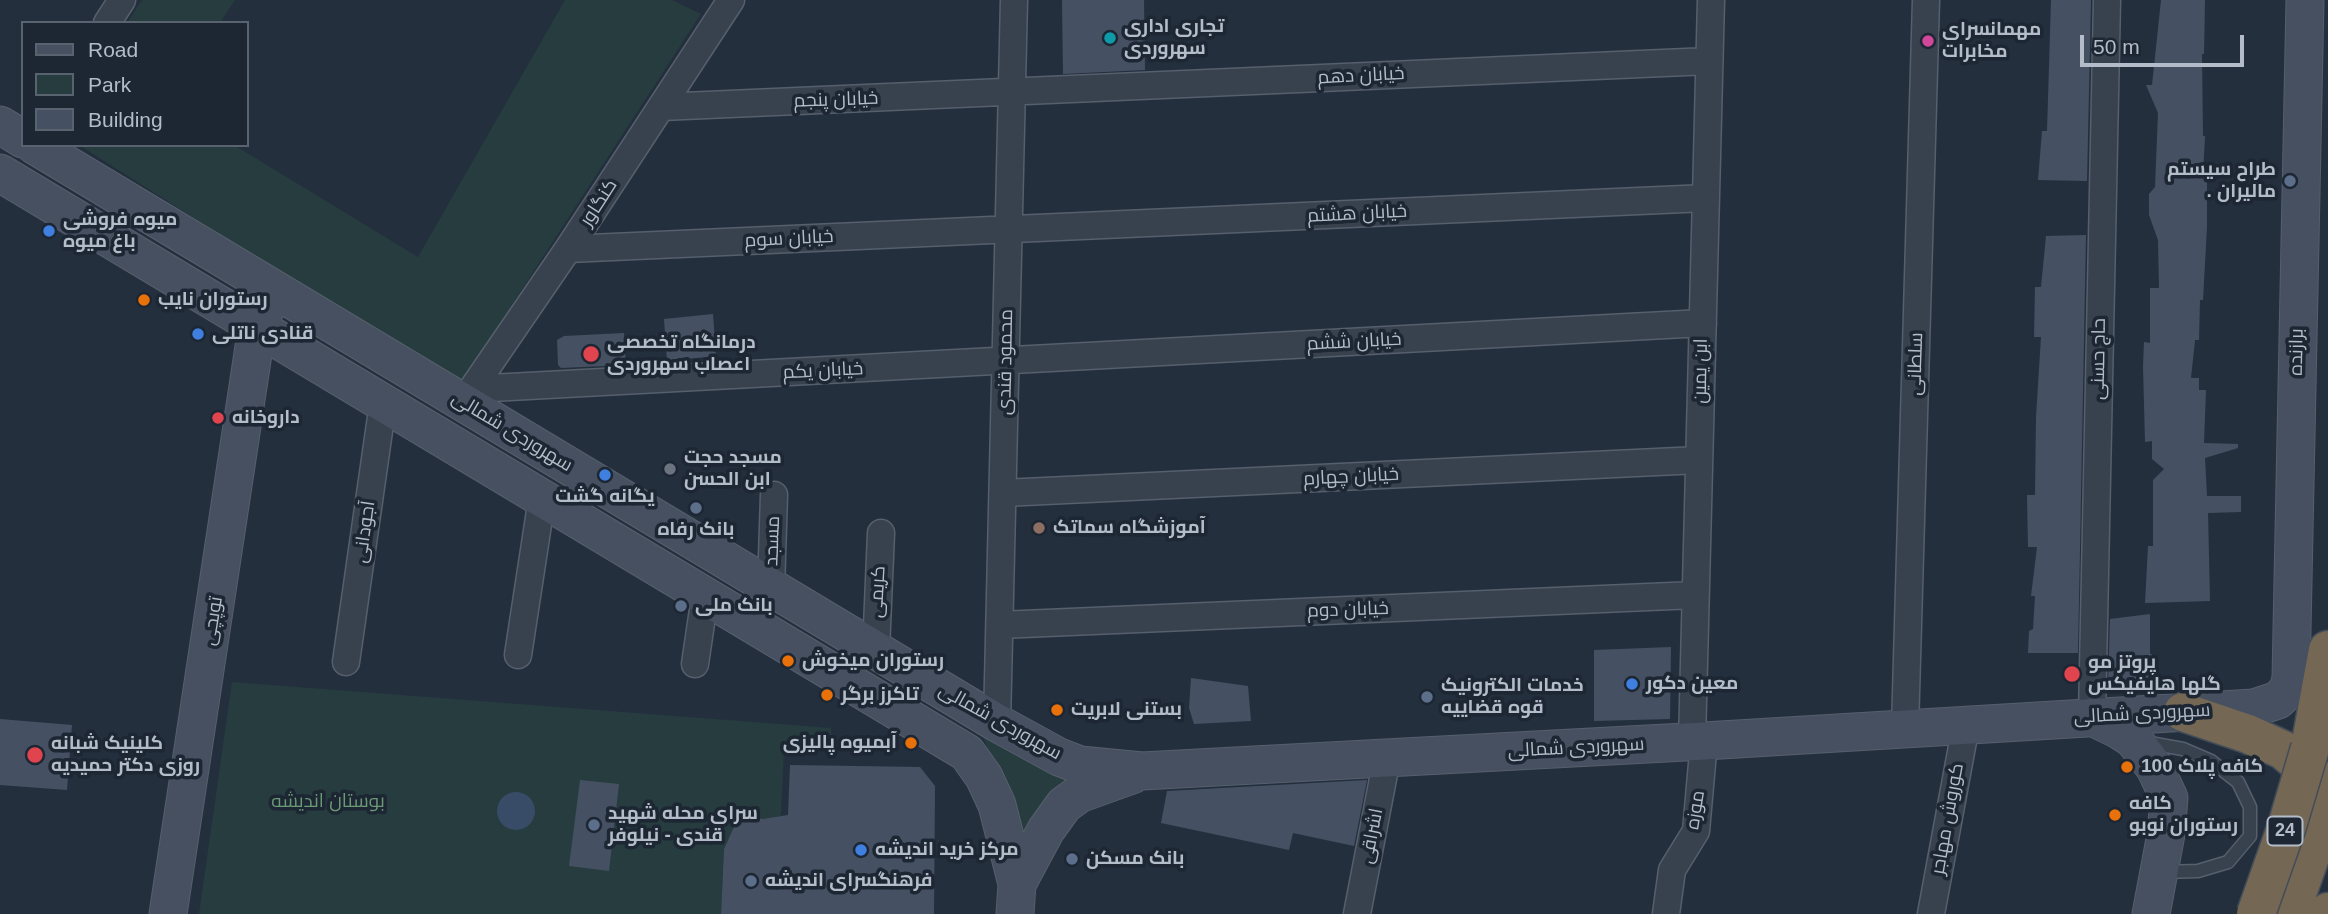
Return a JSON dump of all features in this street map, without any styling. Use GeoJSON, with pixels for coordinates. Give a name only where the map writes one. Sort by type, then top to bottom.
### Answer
{"type":"FeatureCollection","features":[{"type":"Feature","properties":{"kind":"highway","name":"24"},"geometry":{"type":"LineString","coordinates":[[2256,914],[2287,826],[2310,748],[2328,650]]}},
{"type":"Feature","properties":{"kind":"highway"},"geometry":{"type":"LineString","coordinates":[[2183,712],[2248,734],[2283,750],[2314,776],[2328,797]]}},
{"type":"Feature","properties":{"kind":"highway","name":"24"},"geometry":{"type":"LineString","coordinates":[[2290,914],[2328,805]]}},
{"type":"Feature","properties":{"kind":"main road","name":"برازنده"},"geometry":{"type":"LineString","coordinates":[[2278,700],[2288,690],[2291,678],[2305,0]]}},
{"type":"Feature","properties":{"kind":"main road","name":"سهروردی شمالی"},"geometry":{"type":"LineString","coordinates":[[32,147],[275,290],[468,396],[771,587],[998,723],[1059,757],[1080,765],[1142,771],[1387,758],[2254,708],[2278,700]]}},
{"type":"Feature","properties":{"kind":"main road"},"geometry":{"type":"LineString","coordinates":[[0,173],[967,753],[984,777],[997,805],[1016,899]]}},
{"type":"Feature","properties":{"kind":"main road","name":"توپچی"},"geometry":{"type":"LineString","coordinates":[[169,914],[257,327],[275,290]]}},
{"type":"Feature","properties":{"kind":"main road"},"geometry":{"type":"LineString","coordinates":[[2092,717],[2133,739],[2155,768],[2169,799],[2151,914]]}},
{"type":"Feature","properties":{"kind":"main road"},"geometry":{"type":"LineString","coordinates":[[1016,899],[1046,830],[1064,805],[1079,794],[1142,771]]}},
{"type":"Feature","properties":{"kind":"street"},"geometry":{"type":"LineString","coordinates":[[108,21],[122,0]]}},
{"type":"Feature","properties":{"kind":"street","name":"کنگاور"},"geometry":{"type":"LineString","coordinates":[[468,396],[731,0]]}},
{"type":"Feature","properties":{"kind":"street","name":"محمود قندی"},"geometry":{"type":"LineString","coordinates":[[998,723],[1014,0]]}},
{"type":"Feature","properties":{"kind":"street","name":"ابن یمین"},"geometry":{"type":"LineString","coordinates":[[1698,741],[1695,595],[1711,0]]}},
{"type":"Feature","properties":{"kind":"street","name":"سلطانی"},"geometry":{"type":"LineString","coordinates":[[1905,728],[1926,0]]}},
{"type":"Feature","properties":{"kind":"street","name":"حاج حسنی"},"geometry":{"type":"LineString","coordinates":[[2092,717],[2107,0]]}},
{"type":"Feature","properties":{"kind":"street","name":"خیابان دهم"},"geometry":{"type":"LineString","coordinates":[[1012,92],[1709,61]]}},
{"type":"Feature","properties":{"kind":"street","name":"خیابان پنجم"},"geometry":{"type":"LineString","coordinates":[[661,107],[1012,92]]}},
{"type":"Feature","properties":{"kind":"street","name":"خیابان هشتم"},"geometry":{"type":"LineString","coordinates":[[1009,229],[1706,198]]}},
{"type":"Feature","properties":{"kind":"street","name":"خیابان سوم"},"geometry":{"type":"LineString","coordinates":[[568,249],[1009,229]]}},
{"type":"Feature","properties":{"kind":"street","name":"خیابان ششم"},"geometry":{"type":"LineString","coordinates":[[1006,361],[1703,323]]}},
{"type":"Feature","properties":{"kind":"street","name":"خیابان یکم"},"geometry":{"type":"LineString","coordinates":[[468,396],[1006,361]]}},
{"type":"Feature","properties":{"kind":"street","name":"آجودانی"},"geometry":{"type":"LineString","coordinates":[[346,662],[383,403]]}},
{"type":"Feature","properties":{"kind":"street","name":"خیابان چهارم"},"geometry":{"type":"LineString","coordinates":[[1003,493],[1699,460]]}},
{"type":"Feature","properties":{"kind":"street","name":"مسجد"},"geometry":{"type":"LineString","coordinates":[[771,587],[774,495]]}},
{"type":"Feature","properties":{"kind":"street"},"geometry":{"type":"LineString","coordinates":[[518,655],[542,498]]}},
{"type":"Feature","properties":{"kind":"street","name":"کریمی"},"geometry":{"type":"LineString","coordinates":[[876,650],[881,533]]}},
{"type":"Feature","properties":{"kind":"street","name":"خیابان دوم"},"geometry":{"type":"LineString","coordinates":[[1000,625],[1695,595]]}},
{"type":"Feature","properties":{"kind":"street"},"geometry":{"type":"LineString","coordinates":[[695,664],[705,596]]}},
{"type":"Feature","properties":{"kind":"street","name":"کوروش مهاجر"},"geometry":{"type":"LineString","coordinates":[[1931,914],[1966,725]]}},
{"type":"Feature","properties":{"kind":"street","name":"موزه"},"geometry":{"type":"LineString","coordinates":[[1666,914],[1672,870],[1696,831],[1698,741]]}},
{"type":"Feature","properties":{"kind":"street","name":"اشراقی"},"geometry":{"type":"LineString","coordinates":[[1357,914],[1387,758]]}},
{"type":"Feature","properties":{"kind":"lane"},"geometry":{"type":"LineString","coordinates":[[2133,739],[2183,749],[2211,761],[2238,782],[2250,807],[2250,836],[2228,862],[2198,871],[2159,872]]}},
{"type":"Feature","properties":{"kind":"green space"},"geometry":{"type":"Polygon","coordinates":[[[142,0],[235,0],[221,21],[128,21],[142,0]]]}},
{"type":"Feature","properties":{"kind":"green space"},"geometry":{"type":"Polygon","coordinates":[[[565,0],[672,0],[701,14],[459,386],[82,147],[237,147],[418,257],[565,0]]]}},
{"type":"Feature","properties":{"kind":"green space","name":"بوستان اندیشه"},"geometry":{"type":"Polygon","coordinates":[[[232,682],[831,728],[832,745],[784,748],[781,816],[762,819],[742,809],[724,849],[721,914],[199,914],[232,682]]]}},
{"type":"Feature","properties":{"kind":"green space"},"geometry":{"type":"Polygon","coordinates":[[[981,731],[1066,780],[1020,836],[981,731]]]}},
{"type":"Feature","properties":{"kind":"water"},"geometry":{"type":"Polygon","coordinates":[[[516,792],[529,798],[535,811],[529,824],[516,830],[503,824],[497,811],[503,798],[516,792]]]}},
{"type":"Feature","properties":{"kind":"building","name":"تجاری اداری سهروردی"},"geometry":{"type":"Polygon","coordinates":[[[1062,0],[1144,0],[1145,70],[1063,74],[1062,0]]]}},
{"type":"Feature","properties":{"kind":"building"},"geometry":{"type":"Polygon","coordinates":[[[2051,0],[2091,0],[2087,181],[2038,180],[2042,131],[2047,131],[2051,0]]]}},
{"type":"Feature","properties":{"kind":"building"},"geometry":{"type":"Polygon","coordinates":[[[2161,0],[2205,0],[2202,54],[2205,136],[2203,175],[2207,175],[2207,227],[2199,340],[2195,340],[2191,378],[2199,378],[2199,390],[2206,390],[2204,443],[2238,444],[2238,448],[2205,458],[2207,496],[2241,496],[2241,512],[2208,513],[2210,601],[2145,603],[2148,546],[2153,546],[2153,480],[2164,469],[2152,459],[2152,441],[2145,442],[2143,366],[2144,342],[2150,343],[2150,288],[2159,288],[2158,240],[2149,215],[2149,194],[2155,187],[2158,113],[2146,85],[2152,85],[2161,0]]]}},
{"type":"Feature","properties":{"kind":"building"},"geometry":{"type":"Polygon","coordinates":[[[2086,235],[2078,653],[2028,653],[2029,631],[2033,629],[2035,596],[2031,596],[2037,547],[2028,547],[2027,495],[2035,495],[2041,337],[2034,337],[2035,287],[2041,287],[2046,236],[2086,235]]]}},
{"type":"Feature","properties":{"kind":"building"},"geometry":{"type":"Polygon","coordinates":[[[713,314],[716,356],[667,361],[664,319],[713,314]]]}},
{"type":"Feature","properties":{"kind":"building","name":"درمانگاه تخصصی اعصاب سهروردی"},"geometry":{"type":"Polygon","coordinates":[[[624,333],[626,365],[561,368],[558,365],[557,340],[564,336],[624,333]]]}},
{"type":"Feature","properties":{"kind":"building"},"geometry":{"type":"Polygon","coordinates":[[[2150,614],[2152,654],[2148,681],[2108,683],[2110,619],[2150,614]]]}},
{"type":"Feature","properties":{"kind":"building","name":"معین دکور"},"geometry":{"type":"Polygon","coordinates":[[[1671,647],[1670,719],[1594,721],[1594,650],[1671,647]]]}},
{"type":"Feature","properties":{"kind":"building"},"geometry":{"type":"Polygon","coordinates":[[[1191,678],[1248,686],[1251,721],[1194,724],[1189,708],[1191,678]]]}},
{"type":"Feature","properties":{"kind":"building","name":"کلینیک شبانه روزی دکتر حمیدیه"},"geometry":{"type":"Polygon","coordinates":[[[0,719],[72,725],[67,790],[0,785],[0,719]]]}},
{"type":"Feature","properties":{"kind":"building","name":"مرکز خرید اندیشه"},"geometry":{"type":"Polygon","coordinates":[[[790,765],[920,767],[935,786],[934,914],[721,914],[724,849],[742,809],[762,819],[788,815],[790,765]]]}},
{"type":"Feature","properties":{"kind":"building","name":"سرای محله شهید قندی - نیلوفر"},"geometry":{"type":"Polygon","coordinates":[[[580,780],[619,784],[609,871],[569,866],[580,780]]]}},
{"type":"Feature","properties":{"kind":"building"},"geometry":{"type":"Polygon","coordinates":[[[1367,780],[1354,846],[1293,833],[1289,850],[1161,823],[1167,791],[1367,780]]]}},
{"type":"Feature","properties":{"kind":"place","name":"تجاری اداری سهروردی"},"geometry":{"type":"Point","coordinates":[1110,38]}},
{"type":"Feature","properties":{"kind":"place","name":"مهمانسرای مخابرات"},"geometry":{"type":"Point","coordinates":[1928,41]}},
{"type":"Feature","properties":{"kind":"place","name":"طراح سیستم . مالیران"},"geometry":{"type":"Point","coordinates":[2290,181]}},
{"type":"Feature","properties":{"kind":"place","name":"میوه فروشی باغ میوه"},"geometry":{"type":"Point","coordinates":[49,231]}},
{"type":"Feature","properties":{"kind":"place","name":"رستوران نایب"},"geometry":{"type":"Point","coordinates":[144,300]}},
{"type":"Feature","properties":{"kind":"place","name":"قنادی ناتلی"},"geometry":{"type":"Point","coordinates":[198,334]}},
{"type":"Feature","properties":{"kind":"place","name":"درمانگاه تخصصی اعصاب سهروردی"},"geometry":{"type":"Point","coordinates":[591,354]}},
{"type":"Feature","properties":{"kind":"place","name":"داروخانه"},"geometry":{"type":"Point","coordinates":[218,418]}},
{"type":"Feature","properties":{"kind":"place","name":"مسجد حجت ابن الحسن"},"geometry":{"type":"Point","coordinates":[670,469]}},
{"type":"Feature","properties":{"kind":"place","name":"یگانه گشت"},"geometry":{"type":"Point","coordinates":[605,475]}},
{"type":"Feature","properties":{"kind":"place","name":"بانک رفاه"},"geometry":{"type":"Point","coordinates":[696,508]}},
{"type":"Feature","properties":{"kind":"place","name":"آموزشگاه سماتک"},"geometry":{"type":"Point","coordinates":[1039,528]}},
{"type":"Feature","properties":{"kind":"place","name":"بانک ملی"},"geometry":{"type":"Point","coordinates":[681,606]}},
{"type":"Feature","properties":{"kind":"place","name":"رستوران میخوش"},"geometry":{"type":"Point","coordinates":[788,661]}},
{"type":"Feature","properties":{"kind":"place","name":"پروتز مو گلها هایفیکس"},"geometry":{"type":"Point","coordinates":[2072,674]}},
{"type":"Feature","properties":{"kind":"place","name":"معین دکور"},"geometry":{"type":"Point","coordinates":[1632,684]}},
{"type":"Feature","properties":{"kind":"place","name":"تاکرز برگر"},"geometry":{"type":"Point","coordinates":[827,695]}},
{"type":"Feature","properties":{"kind":"place","name":"خدمات الکترونیک قوه قضاییه"},"geometry":{"type":"Point","coordinates":[1427,697]}},
{"type":"Feature","properties":{"kind":"place","name":"بستنی لابریت"},"geometry":{"type":"Point","coordinates":[1057,710]}},
{"type":"Feature","properties":{"kind":"place","name":"آبمیوه پالیزی"},"geometry":{"type":"Point","coordinates":[911,743]}},
{"type":"Feature","properties":{"kind":"place","name":"کلینیک شبانه روزی دکتر حمیدیه"},"geometry":{"type":"Point","coordinates":[35,755]}},
{"type":"Feature","properties":{"kind":"place","name":"کافه پلاک 100"},"geometry":{"type":"Point","coordinates":[2127,767]}},
{"type":"Feature","properties":{"kind":"place","name":"کافه رستوران نوبو"},"geometry":{"type":"Point","coordinates":[2115,815]}},
{"type":"Feature","properties":{"kind":"place","name":"سرای محله شهید قندی - نیلوفر"},"geometry":{"type":"Point","coordinates":[594,825]}},
{"type":"Feature","properties":{"kind":"place","name":"مرکز خرید اندیشه"},"geometry":{"type":"Point","coordinates":[861,850]}},
{"type":"Feature","properties":{"kind":"place","name":"بانک مسکن"},"geometry":{"type":"Point","coordinates":[1072,859]}},
{"type":"Feature","properties":{"kind":"place","name":"فرهنگسرای اندیشه"},"geometry":{"type":"Point","coordinates":[751,881]}}]}
